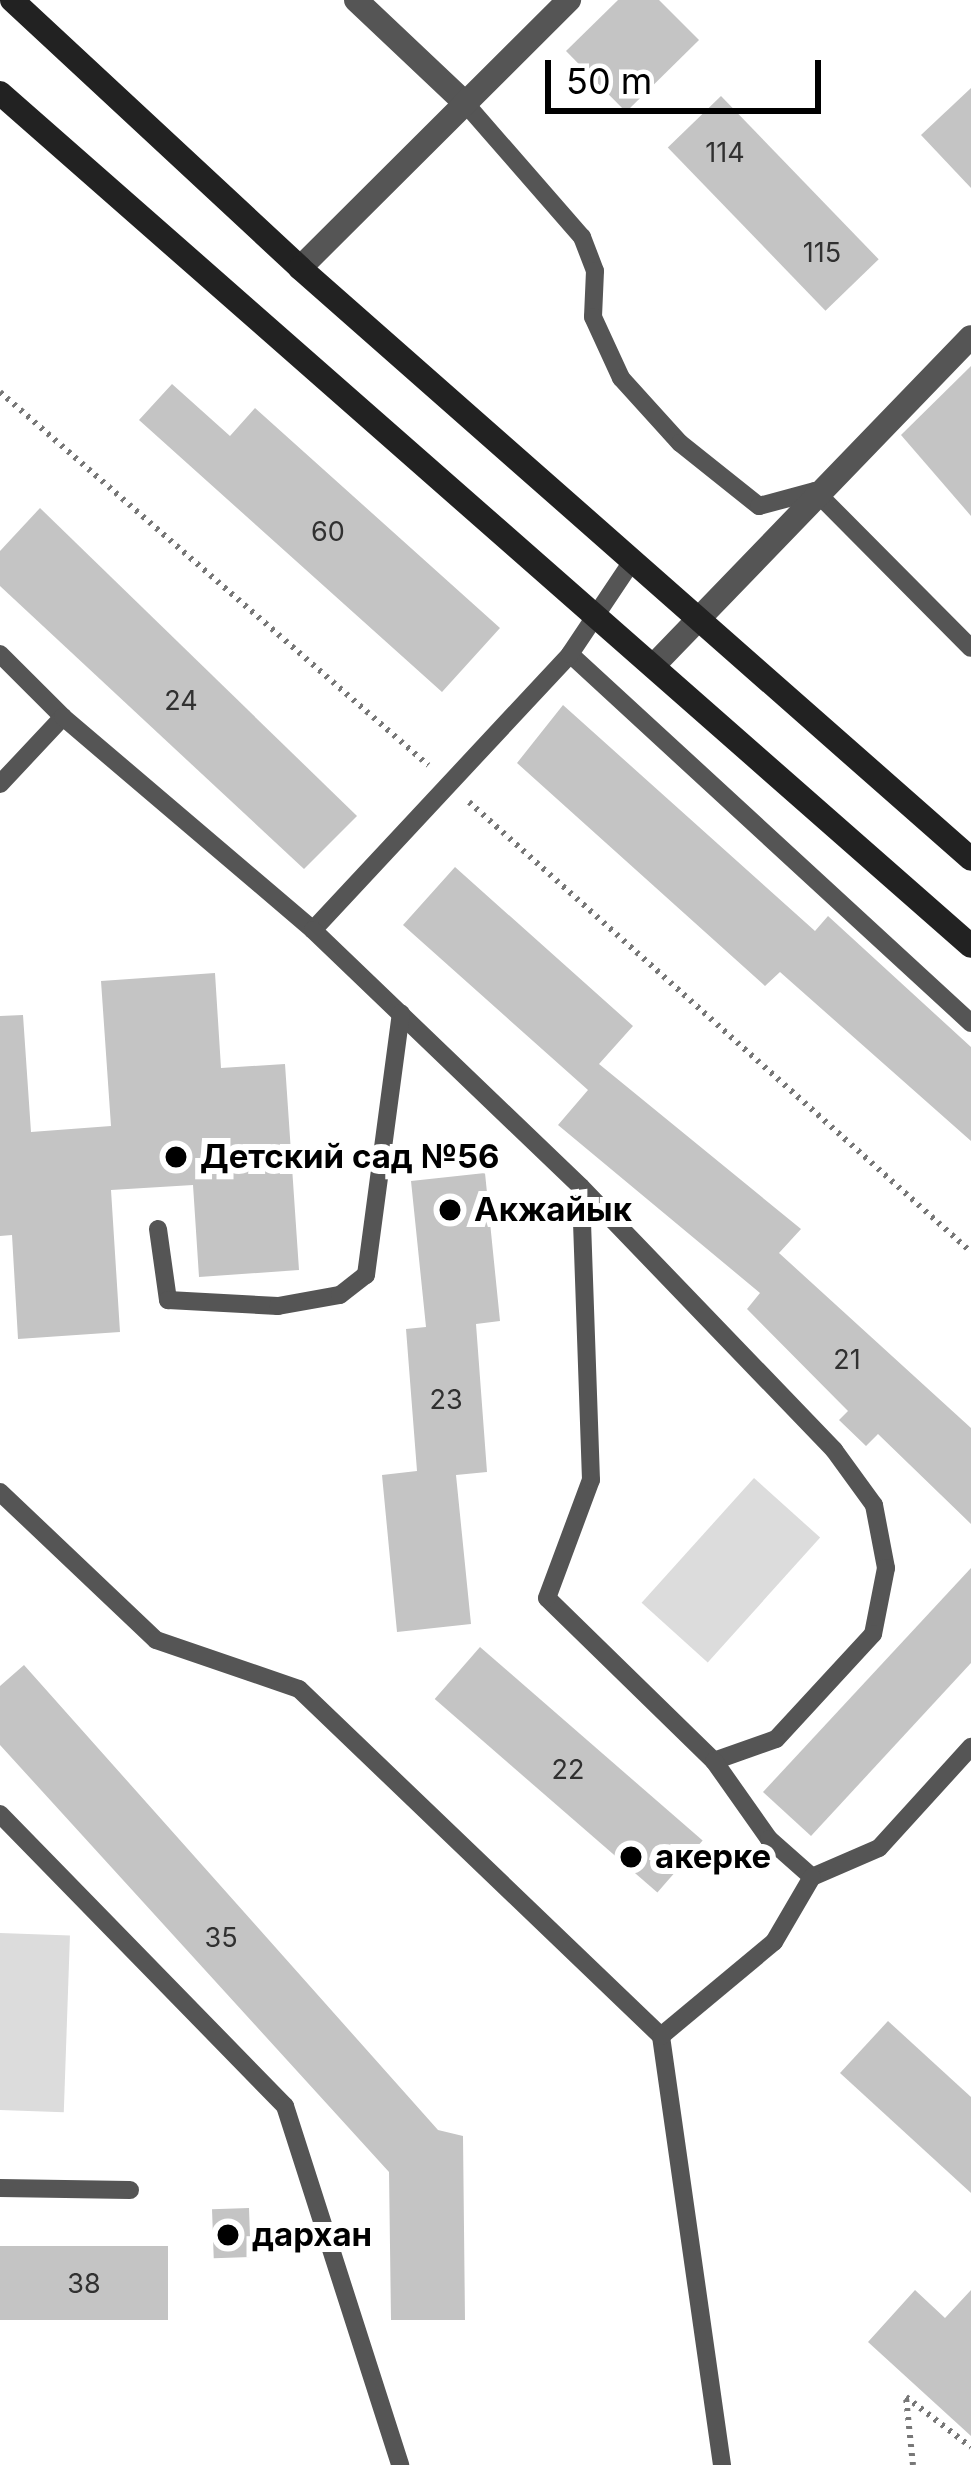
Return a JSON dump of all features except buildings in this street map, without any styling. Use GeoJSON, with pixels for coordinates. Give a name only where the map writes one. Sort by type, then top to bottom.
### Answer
{"type":"FeatureCollection","features":[{"type":"Feature","properties":{"kind":"main road"},"geometry":{"type":"LineString","coordinates":[[12,0],[300,268],[971,859]]}},
{"type":"Feature","properties":{"kind":"main road"},"geometry":{"type":"LineString","coordinates":[[0,93],[656,663],[971,946]]}},
{"type":"Feature","properties":{"kind":"street"},"geometry":{"type":"LineString","coordinates":[[356,0],[465,103]]}},
{"type":"Feature","properties":{"kind":"street"},"geometry":{"type":"LineString","coordinates":[[300,268],[569,0]]}},
{"type":"Feature","properties":{"kind":"street"},"geometry":{"type":"LineString","coordinates":[[656,663],[815,491],[971,337]]}},
{"type":"Feature","properties":{"kind":"lane"},"geometry":{"type":"LineString","coordinates":[[465,103],[582,237],[595,271],[593,317],[621,378],[680,443],[759,506],[815,491],[971,648]]}},
{"type":"Feature","properties":{"kind":"lane"},"geometry":{"type":"LineString","coordinates":[[313,931],[446,782],[570,654],[593,608],[633,560]]}},
{"type":"Feature","properties":{"kind":"lane"},"geometry":{"type":"LineString","coordinates":[[0,654],[63,717],[313,931],[581,1186],[834,1450],[874,1505],[886,1568],[873,1634],[776,1739],[714,1761]]}},
{"type":"Feature","properties":{"kind":"lane"},"geometry":{"type":"LineString","coordinates":[[570,654],[971,1022]]}},
{"type":"Feature","properties":{"kind":"lane"},"geometry":{"type":"LineString","coordinates":[[0,784],[63,717]]}},
{"type":"Feature","properties":{"kind":"lane"},"geometry":{"type":"LineString","coordinates":[[158,1229],[168,1300],[278,1306],[340,1295],[367,1275],[401,1013]]}},
{"type":"Feature","properties":{"kind":"lane"},"geometry":{"type":"LineString","coordinates":[[581,1186],[591,1480],[547,1598],[714,1761],[769,1839],[812,1877]]}},
{"type":"Feature","properties":{"kind":"lane"},"geometry":{"type":"LineString","coordinates":[[0,1492],[156,1640],[299,1689],[661,2036],[722,2465]]}},
{"type":"Feature","properties":{"kind":"lane"},"geometry":{"type":"LineString","coordinates":[[661,2036],[774,1942],[812,1877],[879,1848],[971,1747]]}},
{"type":"Feature","properties":{"kind":"lane"},"geometry":{"type":"LineString","coordinates":[[0,1814],[285,2106],[400,2465]]}},
{"type":"Feature","properties":{"kind":"lane"},"geometry":{"type":"LineString","coordinates":[[0,2188],[130,2190]]}},
{"type":"Feature","properties":{"kind":"path"},"geometry":{"type":"LineString","coordinates":[[0,392],[446,782],[971,1252]]}},
{"type":"Feature","properties":{"kind":"path"},"geometry":{"type":"LineString","coordinates":[[914,2465],[906,2397],[971,2447]]}},
{"type":"Feature","properties":{"kind":"shaded area"},"geometry":{"type":"Polygon","coordinates":[[[754,1478],[820,1538],[708,1662],[642,1603],[754,1478]]]}},
{"type":"Feature","properties":{"kind":"shaded area"},"geometry":{"type":"Polygon","coordinates":[[[0,1933],[70,1935],[64,2112],[0,2110],[0,1933]]]}},
{"type":"Feature","properties":{"kind":"place","name":"Детский сад №56"},"geometry":{"type":"Point","coordinates":[176,1157]}},
{"type":"Feature","properties":{"kind":"place","name":"Акжайык"},"geometry":{"type":"Point","coordinates":[450,1210]}},
{"type":"Feature","properties":{"kind":"place","name":"акерке"},"geometry":{"type":"Point","coordinates":[631,1857]}},
{"type":"Feature","properties":{"kind":"place","name":"дархан"},"geometry":{"type":"Point","coordinates":[228,2235]}}]}
